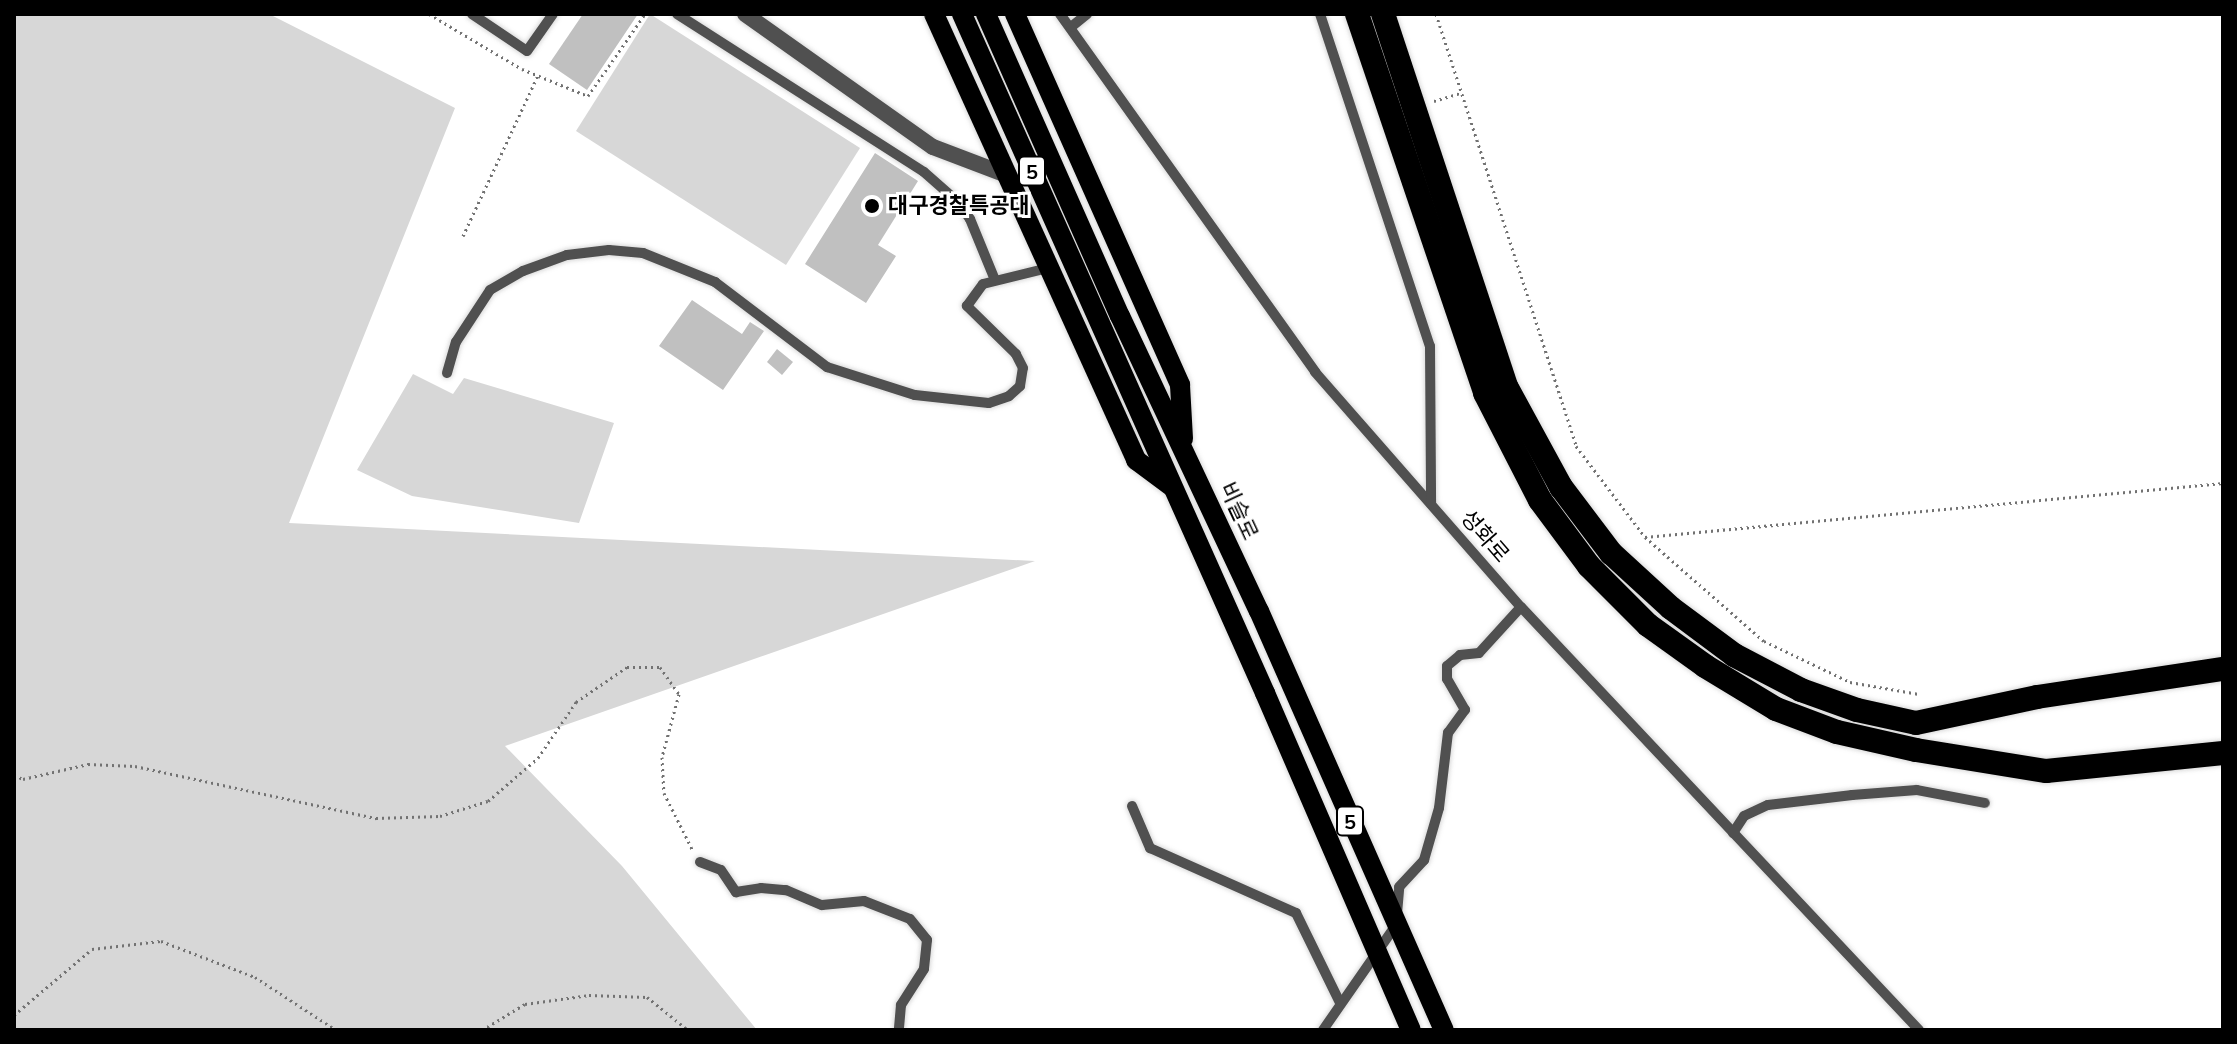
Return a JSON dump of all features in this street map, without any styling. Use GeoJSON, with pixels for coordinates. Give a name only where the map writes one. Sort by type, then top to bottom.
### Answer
{"type":"FeatureCollection","features":[{"type":"Feature","properties":{"kind":"highway"},"geometry":{"type":"LineString","coordinates":[[1357,14],[1485,393],[1540,500],[1589,566],[1648,625],[1705,666],[1776,709],[1837,732],[1916,750],[2046,771],[2223,753]]}},
{"type":"Feature","properties":{"kind":"highway"},"geometry":{"type":"LineString","coordinates":[[1383,14],[1507,388],[1561,487],[1611,553],[1671,608],[1734,655],[1801,690],[1857,710],[1916,723],[2037,697],[2223,669]]}},
{"type":"Feature","properties":{"kind":"main road"},"geometry":{"type":"LineString","coordinates":[[934,14],[1136,460],[1174,488]]}},
{"type":"Feature","properties":{"kind":"main road","name":"비슬로"},"geometry":{"type":"LineString","coordinates":[[962,14],[1111,322],[1184,449],[1444,1030]]}},
{"type":"Feature","properties":{"kind":"main road","name":"비슬로"},"geometry":{"type":"LineString","coordinates":[[986,14],[1111,322],[1174,488],[1411,1030]]}},
{"type":"Feature","properties":{"kind":"main road"},"geometry":{"type":"LineString","coordinates":[[1015,14],[1180,385],[1184,449]]}},
{"type":"Feature","properties":{"kind":"street"},"geometry":{"type":"LineString","coordinates":[[745,14],[933,147],[1004,174]]}},
{"type":"Feature","properties":{"kind":"lane"},"geometry":{"type":"LineString","coordinates":[[472,14],[527,51],[553,14]]}},
{"type":"Feature","properties":{"kind":"lane"},"geometry":{"type":"LineString","coordinates":[[677,14],[924,172],[958,202],[970,219],[995,280]]}},
{"type":"Feature","properties":{"kind":"lane","name":"성화로"},"geometry":{"type":"LineString","coordinates":[[1060,14],[1315,372],[1521,607],[1919,1030]]}},
{"type":"Feature","properties":{"kind":"lane"},"geometry":{"type":"LineString","coordinates":[[1071,27],[1087,14]]}},
{"type":"Feature","properties":{"kind":"lane"},"geometry":{"type":"LineString","coordinates":[[1320,14],[1430,346],[1431,504]]}},
{"type":"Feature","properties":{"kind":"lane"},"geometry":{"type":"LineString","coordinates":[[447,373],[456,342],[490,290],[523,271],[567,255],[609,250],[643,253],[715,282],[827,367],[915,395],[989,403],[1009,396],[1020,386],[1023,368],[1016,354],[967,306],[983,284],[1048,268]]}},
{"type":"Feature","properties":{"kind":"lane"},"geometry":{"type":"LineString","coordinates":[[1323,1030],[1396,925],[1399,887],[1424,860],[1439,808],[1448,733],[1465,710],[1447,679],[1447,666],[1460,655],[1479,653],[1521,607]]}},
{"type":"Feature","properties":{"kind":"lane"},"geometry":{"type":"LineString","coordinates":[[1733,833],[1744,816],[1768,805],[1810,800],[1917,790],[1985,803]]}},
{"type":"Feature","properties":{"kind":"lane"},"geometry":{"type":"LineString","coordinates":[[1132,806],[1150,848],[1296,913],[1340,1003]]}},
{"type":"Feature","properties":{"kind":"lane"},"geometry":{"type":"LineString","coordinates":[[700,862],[721,870],[736,892],[761,888],[786,890],[822,905],[864,901],[910,919],[927,940],[924,969],[901,1005],[899,1030]]}},
{"type":"Feature","properties":{"kind":"path"},"geometry":{"type":"LineString","coordinates":[[429,14],[538,75],[588,96],[645,14]]}},
{"type":"Feature","properties":{"kind":"path"},"geometry":{"type":"LineString","coordinates":[[1436,14],[1576,446],[1645,537],[1764,641],[1850,682],[1919,694]]}},
{"type":"Feature","properties":{"kind":"path"},"geometry":{"type":"LineString","coordinates":[[463,236],[538,75]]}},
{"type":"Feature","properties":{"kind":"path"},"geometry":{"type":"LineString","coordinates":[[1433,101],[1461,93]]}},
{"type":"Feature","properties":{"kind":"path"},"geometry":{"type":"LineString","coordinates":[[1645,537],[2223,483]]}},
{"type":"Feature","properties":{"kind":"path"},"geometry":{"type":"LineString","coordinates":[[14,775],[23,779],[88,764],[135,766],[376,818],[440,816],[488,801],[538,758],[576,702],[627,667],[660,667],[679,694],[662,757],[664,793],[681,832],[700,862]]}},
{"type":"Feature","properties":{"kind":"path"},"geometry":{"type":"LineString","coordinates":[[14,1015],[92,949],[161,941],[255,977],[336,1030]]}},
{"type":"Feature","properties":{"kind":"path"},"geometry":{"type":"LineString","coordinates":[[482,1030],[525,1004],[589,995],[647,997],[688,1030]]}},
{"type":"Feature","properties":{"kind":"shaded area"},"geometry":{"type":"Polygon","coordinates":[[[14,14],[269,14],[455,108],[289,523],[1035,561],[505,746],[622,866],[757,1030],[14,1030],[14,14]]]}},
{"type":"Feature","properties":{"kind":"shaded area"},"geometry":{"type":"Polygon","coordinates":[[[650,14],[860,148],[786,265],[576,131],[650,14]]]}},
{"type":"Feature","properties":{"kind":"shaded area"},"geometry":{"type":"Polygon","coordinates":[[[413,374],[453,394],[464,378],[614,423],[579,523],[412,496],[357,470],[413,374]]]}},
{"type":"Feature","properties":{"kind":"building"},"geometry":{"type":"Polygon","coordinates":[[[583,14],[638,14],[587,90],[549,64],[583,14]]]}},
{"type":"Feature","properties":{"kind":"building","name":"대구경찰특공대"},"geometry":{"type":"Polygon","coordinates":[[[875,153],[918,181],[878,245],[896,256],[866,303],[805,264],[875,153]]]}},
{"type":"Feature","properties":{"kind":"building"},"geometry":{"type":"Polygon","coordinates":[[[692,300],[742,334],[750,322],[764,331],[723,390],[659,346],[692,300]]]}},
{"type":"Feature","properties":{"kind":"building"},"geometry":{"type":"Polygon","coordinates":[[[777,349],[793,362],[782,375],[767,362],[777,349]]]}},
{"type":"Feature","properties":{"kind":"place","name":"대구경찰특공대"},"geometry":{"type":"Point","coordinates":[872,206]}}]}
